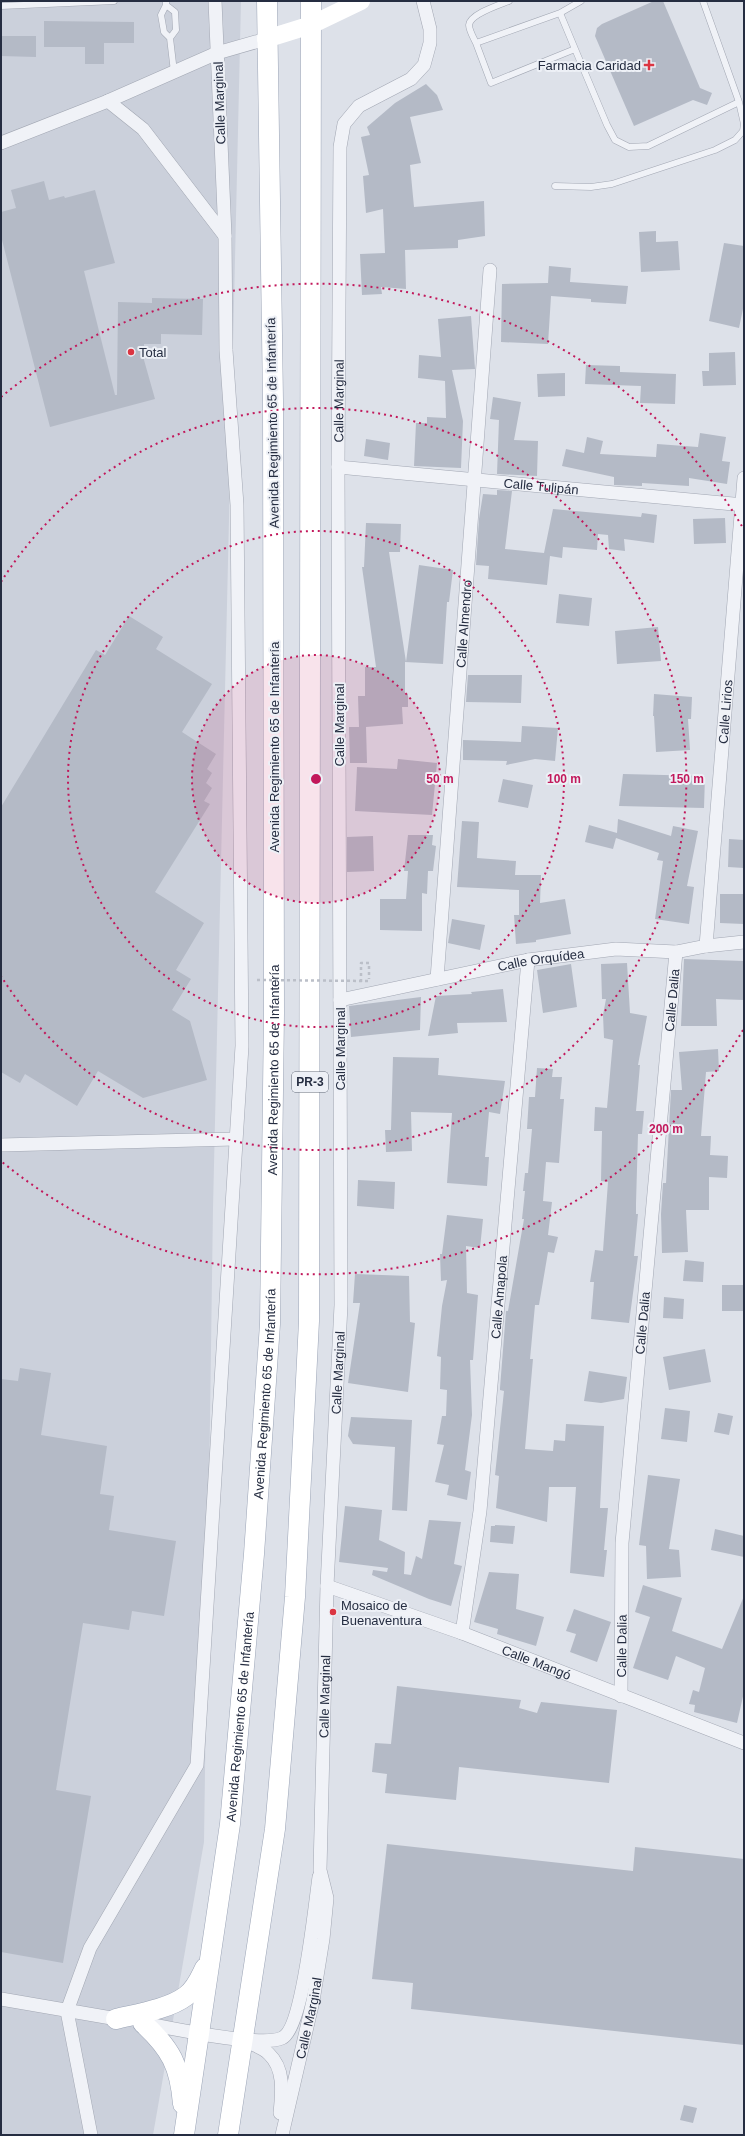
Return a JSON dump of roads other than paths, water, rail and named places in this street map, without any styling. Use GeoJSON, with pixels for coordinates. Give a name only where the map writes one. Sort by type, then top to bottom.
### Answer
{"type":"FeatureCollection","features":[{"type":"Feature","properties":{"kind":"main road","name":"Avenida Regimiento 65 de Infantería"},"geometry":{"type":"LineString","coordinates":[[184,2133],[230,1824],[254,1554],[270,1324],[274,1013],[273,409],[266,39],[267,1]]}},
{"type":"Feature","properties":{"kind":"main road","name":"PR-3"},"geometry":{"type":"LineString","coordinates":[[228,2135],[276,1829],[294,1597],[309,1321],[311,1]]}},
{"type":"Feature","properties":{"kind":"main road"},"geometry":{"type":"LineString","coordinates":[[116,2019],[155,2010],[186,1997],[198,1983],[211,1953]]}},
{"type":"Feature","properties":{"kind":"main road"},"geometry":{"type":"LineString","coordinates":[[142,2023],[159,2038],[174,2061],[181,2088],[184,2133]]}},
{"type":"Feature","properties":{"kind":"street","name":"Calle Marginal"},"geometry":{"type":"LineString","coordinates":[[67,2011],[90,1948],[197,1765],[242,1046],[237,529],[226,350],[225,236],[214,1]]}},
{"type":"Feature","properties":{"kind":"street"},"geometry":{"type":"LineString","coordinates":[[1,143],[108,101],[217,53],[311,25],[361,1]]}},
{"type":"Feature","properties":{"kind":"street","name":"Calle Marginal"},"geometry":{"type":"LineString","coordinates":[[282,2135],[313,2001],[323,1939],[326,1898],[320,1870],[327,1586],[341,1305],[338,467],[340,147],[344,124],[359,106],[411,79],[424,65],[430,43],[430,29],[423,1]]}},
{"type":"Feature","properties":{"kind":"street"},"geometry":{"type":"LineString","coordinates":[[108,101],[143,128],[225,236]]}},
{"type":"Feature","properties":{"kind":"street","name":"Calle Almendro"},"geometry":{"type":"LineString","coordinates":[[437,979],[490,270]]}},
{"type":"Feature","properties":{"kind":"street","name":"Calle Tulipán"},"geometry":{"type":"LineString","coordinates":[[338,467],[743,505]]}},
{"type":"Feature","properties":{"kind":"street","name":"Calle Lirios"},"geometry":{"type":"LineString","coordinates":[[706,946],[744,478]]}},
{"type":"Feature","properties":{"kind":"street","name":"Calle Orquídea"},"geometry":{"type":"LineString","coordinates":[[340,1000],[528,960],[616,949],[676,952],[706,946],[744,942]]}},
{"type":"Feature","properties":{"kind":"street","name":"Calle Dalia"},"geometry":{"type":"LineString","coordinates":[[621,1696],[622,1543],[676,952]]}},
{"type":"Feature","properties":{"kind":"street","name":"Calle Amapola"},"geometry":{"type":"LineString","coordinates":[[462,1633],[480,1511],[528,960]]}},
{"type":"Feature","properties":{"kind":"street"},"geometry":{"type":"LineString","coordinates":[[1,1145],[235,1139]]}},
{"type":"Feature","properties":{"kind":"street","name":"Calle Mangó"},"geometry":{"type":"LineString","coordinates":[[327,1586],[462,1633],[744,1743]]}},
{"type":"Feature","properties":{"kind":"street"},"geometry":{"type":"LineString","coordinates":[[1,1999],[244,2040],[271,2040],[283,2038],[292,2028],[300,2004],[320,1870]]}},
{"type":"Feature","properties":{"kind":"street"},"geometry":{"type":"LineString","coordinates":[[67,2011],[91,2135]]}},
{"type":"Feature","properties":{"kind":"street"},"geometry":{"type":"LineString","coordinates":[[244,2040],[268,2052],[280,2067],[282,2098],[278,2135]]}},
{"type":"Feature","properties":{"kind":"lane"},"geometry":{"type":"LineString","coordinates":[[1,6],[114,1]]}},
{"type":"Feature","properties":{"kind":"lane"},"geometry":{"type":"LineString","coordinates":[[509,1],[475,15],[470,20],[469,26],[491,83],[575,49]]}},
{"type":"Feature","properties":{"kind":"lane"},"geometry":{"type":"LineString","coordinates":[[476,43],[560,13],[581,1]]}},
{"type":"Feature","properties":{"kind":"lane"},"geometry":{"type":"LineString","coordinates":[[555,186],[591,187],[612,184],[715,150],[735,140],[743,131],[744,124],[739,102],[703,1]]}},
{"type":"Feature","properties":{"kind":"lane"},"geometry":{"type":"LineString","coordinates":[[170,38],[176,30],[175,12],[166,3],[161,15],[164,32],[170,38],[174,72]]}},
{"type":"Feature","properties":{"kind":"lane"},"geometry":{"type":"LineString","coordinates":[[560,13],[607,125],[615,140],[629,147],[648,146],[739,102]]}},
{"type":"Feature","properties":{"kind":"place","name":"Farmacia Caridad"},"geometry":{"type":"Point","coordinates":[649,65]}},
{"type":"Feature","properties":{"kind":"place","name":"Total"},"geometry":{"type":"Point","coordinates":[131,352]}},
{"type":"Feature","properties":{"kind":"place","name":"Mosaico de Buenaventura"},"geometry":{"type":"Point","coordinates":[333,1612]}}]}
